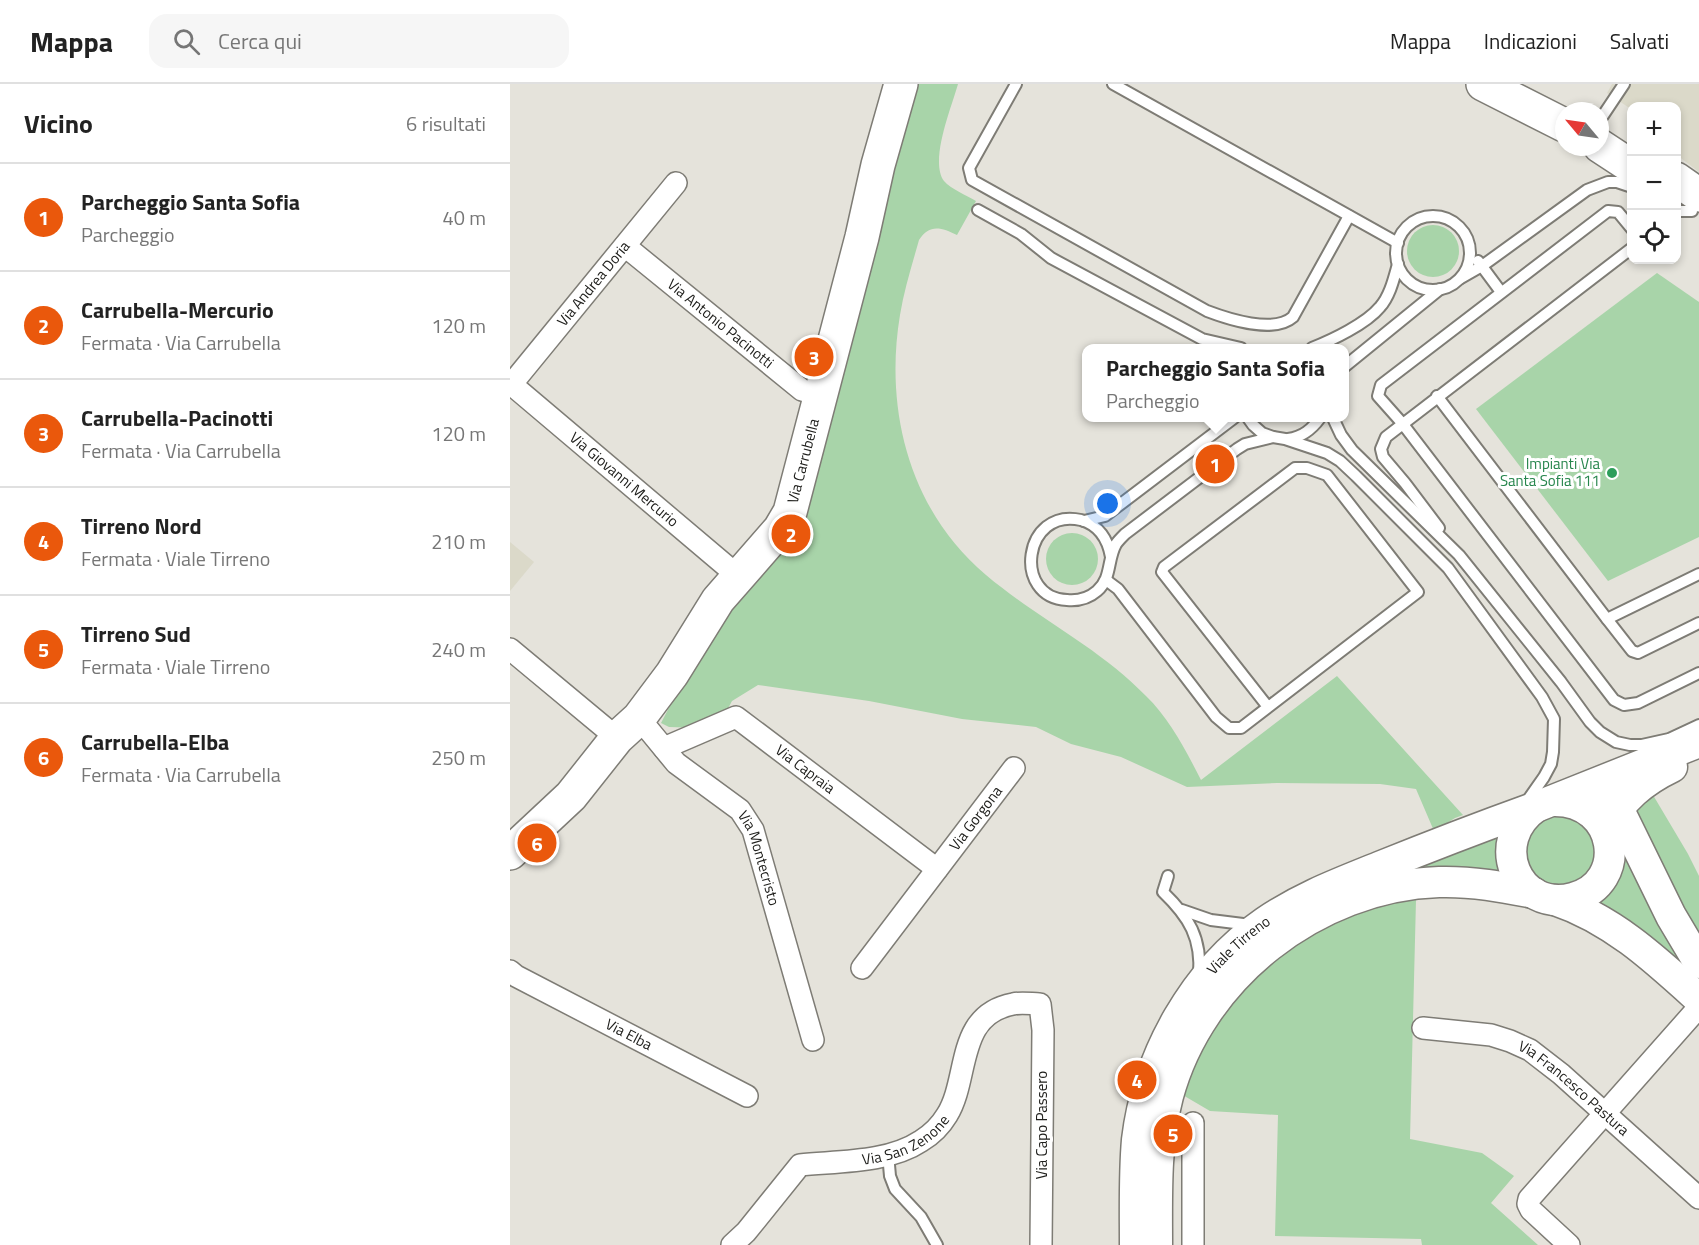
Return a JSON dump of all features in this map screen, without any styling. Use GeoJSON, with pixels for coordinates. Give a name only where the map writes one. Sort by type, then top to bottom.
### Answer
{"type":"FeatureCollection","features":[{"type":"Feature","properties":{"kind":"main road","name":"Via Carrubella"},"geometry":{"type":"LineString","coordinates":[[510,853],[571,796],[628,728],[672,674],[718,600],[780,529],[790,512],[862,237],[878,165],[901,84]]}},
{"type":"Feature","properties":{"kind":"main road"},"geometry":{"type":"LineString","coordinates":[[1483,84],[1555,120]]}},
{"type":"Feature","properties":{"kind":"main road"},"geometry":{"type":"LineString","coordinates":[[1518,84],[1555,103]]}},
{"type":"Feature","properties":{"kind":"main road"},"geometry":{"type":"LineString","coordinates":[[1609,132],[1627,143]]}},
{"type":"Feature","properties":{"kind":"main road"},"geometry":{"type":"LineString","coordinates":[[1609,152],[1627,164]]}},
{"type":"Feature","properties":{"kind":"main road"},"geometry":{"type":"LineString","coordinates":[[1681,188],[1689,207]]}},
{"type":"Feature","properties":{"kind":"street","name":"Via Andrea Doria"},"geometry":{"type":"LineString","coordinates":[[511,385],[676,183]]}},
{"type":"Feature","properties":{"kind":"street","name":"Via Antonio Pacinotti"},"geometry":{"type":"LineString","coordinates":[[625,246],[802,390],[819,395]]}},
{"type":"Feature","properties":{"kind":"street","name":"Via Giovanni Mercurio"},"geometry":{"type":"LineString","coordinates":[[511,385],[738,576]]}},
{"type":"Feature","properties":{"kind":"street","name":"Via Montecristo"},"geometry":{"type":"LineString","coordinates":[[510,649],[628,728],[664,748],[676,763],[740,810],[753,830],[813,1040]]}},
{"type":"Feature","properties":{"kind":"street","name":"Via Capraia"},"geometry":{"type":"LineString","coordinates":[[664,748],[736,717],[937,869]]}},
{"type":"Feature","properties":{"kind":"street","name":"Viale Tirreno"},"geometry":{"type":"LineString","coordinates":[[1135,1245],[1137,1140],[1146,1099],[1160,1055],[1171,1031],[1198,988],[1223,960],[1329,886],[1451,838],[1537,808],[1699,742]]}},
{"type":"Feature","properties":{"kind":"street"},"geometry":{"type":"LineString","coordinates":[[1699,753],[1645,782],[1612,824],[1609,856],[1604,874],[1583,894],[1574,898],[1545,896],[1519,879],[1511,860],[1512,839],[1537,808],[1573,802],[1589,809],[1600,821],[1612,824],[1623,818],[1676,925],[1699,963]]}},
{"type":"Feature","properties":{"kind":"street","name":"Via Gorgona"},"geometry":{"type":"LineString","coordinates":[[862,968],[1014,768]]}},
{"type":"Feature","properties":{"kind":"street","name":"Viale Tirreno"},"geometry":{"type":"LineString","coordinates":[[1157,1245],[1157,1170],[1160,1138],[1169,1093],[1176,1072],[1195,1032],[1218,996],[1259,955],[1275,924],[1358,896],[1416,884],[1477,883],[1545,896],[1580,909],[1620,932],[1647,952],[1699,999]]}},
{"type":"Feature","properties":{"kind":"street","name":"Via Elba"},"geometry":{"type":"LineString","coordinates":[[510,971],[747,1096]]}},
{"type":"Feature","properties":{"kind":"street","name":"Via San Zenone"},"geometry":{"type":"LineString","coordinates":[[732,1245],[746,1232],[800,1165],[888,1154],[921,1142],[941,1124],[948,1114],[966,1048],[972,1034],[989,1014],[1015,1003],[1040,1004]]}},
{"type":"Feature","properties":{"kind":"street","name":"Via Capo Passero"},"geometry":{"type":"LineString","coordinates":[[1040,1004],[1043,1030],[1041,1245]]}},
{"type":"Feature","properties":{"kind":"street"},"geometry":{"type":"LineString","coordinates":[[1569,1245],[1531,1210],[1528,1204],[1532,1196],[1699,1007]]}},
{"type":"Feature","properties":{"kind":"street","name":"Via Francesco Pastura"},"geometry":{"type":"LineString","coordinates":[[1423,1028],[1482,1033],[1510,1041],[1530,1050],[1547,1062],[1699,1198]]}},
{"type":"Feature","properties":{"kind":"street"},"geometry":{"type":"LineString","coordinates":[[1193,1123],[1193,1245]]}},
{"type":"Feature","properties":{"kind":"lane"},"geometry":{"type":"LineString","coordinates":[[1016,84],[969,168],[972,180],[1207,311],[1246,323],[1288,322],[1293,317],[1349,216]]}},
{"type":"Feature","properties":{"kind":"lane"},"geometry":{"type":"LineString","coordinates":[[1113,84],[1398,243]]}},
{"type":"Feature","properties":{"kind":"lane"},"geometry":{"type":"LineString","coordinates":[[1609,106],[1624,84]]}},
{"type":"Feature","properties":{"kind":"lane"},"geometry":{"type":"LineString","coordinates":[[1349,363],[1440,289],[1482,266],[1587,190],[1608,182],[1627,185]]}},
{"type":"Feature","properties":{"kind":"lane"},"geometry":{"type":"LineString","coordinates":[[978,210],[1021,234],[1051,258],[1202,339],[1224,344]]}},
{"type":"Feature","properties":{"kind":"lane"},"geometry":{"type":"LineString","coordinates":[[1627,223],[1618,212],[1608,211],[1381,385],[1378,396],[1402,423],[1614,700],[1624,705],[1638,703],[1699,673]]}},
{"type":"Feature","properties":{"kind":"lane"},"geometry":{"type":"LineString","coordinates":[[1320,344],[1353,327],[1380,307],[1392,283],[1398,264],[1398,243],[1401,236],[1411,224],[1418,220],[1434,216],[1449,220],[1458,226],[1501,292]]}},
{"type":"Feature","properties":{"kind":"lane"},"geometry":{"type":"LineString","coordinates":[[1458,280],[1468,264],[1469,243]]}},
{"type":"Feature","properties":{"kind":"lane"},"geometry":{"type":"LineString","coordinates":[[1627,252],[1402,423],[1386,437],[1381,449],[1383,457],[1600,732],[1616,742],[1642,745],[1669,739],[1699,725]]}},
{"type":"Feature","properties":{"kind":"lane"},"geometry":{"type":"LineString","coordinates":[[1398,264],[1410,282],[1419,287],[1440,289]]}},
{"type":"Feature","properties":{"kind":"lane"},"geometry":{"type":"LineString","coordinates":[[1437,396],[1632,651],[1638,653],[1699,623]]}},
{"type":"Feature","properties":{"kind":"lane"},"geometry":{"type":"LineString","coordinates":[[1227,422],[1105,516],[1083,521],[1063,520],[1042,530],[1030,552],[1030,565],[1034,577],[1046,592],[1062,600],[1075,600],[1087,597],[1098,590],[1106,580],[1116,545],[1125,534],[1245,444],[1273,438],[1285,439],[1315,448],[1340,461],[1448,568],[1542,697],[1554,719],[1553,752],[1537,808]]}},
{"type":"Feature","properties":{"kind":"lane"},"geometry":{"type":"LineString","coordinates":[[1251,422],[1262,433],[1273,438]]}},
{"type":"Feature","properties":{"kind":"lane"},"geometry":{"type":"LineString","coordinates":[[1285,439],[1305,434],[1316,422]]}},
{"type":"Feature","properties":{"kind":"lane"},"geometry":{"type":"LineString","coordinates":[[1335,422],[1352,450],[1459,555]]}},
{"type":"Feature","properties":{"kind":"lane"},"geometry":{"type":"LineString","coordinates":[[1106,580],[1118,589],[1216,717],[1229,728],[1241,728],[1418,592],[1327,475],[1307,468],[1295,468],[1164,567],[1162,572],[1268,707]]}},
{"type":"Feature","properties":{"kind":"lane"},"geometry":{"type":"LineString","coordinates":[[1083,521],[1100,531],[1106,539],[1111,557]]}},
{"type":"Feature","properties":{"kind":"lane"},"geometry":{"type":"LineString","coordinates":[[1607,619],[1699,574]]}},
{"type":"Feature","properties":{"kind":"lane"},"geometry":{"type":"LineString","coordinates":[[1168,876],[1163,892],[1182,910],[1198,945],[1200,958],[1198,988]]}},
{"type":"Feature","properties":{"kind":"lane"},"geometry":{"type":"LineString","coordinates":[[1182,910],[1211,920],[1232,924],[1248,926],[1275,924]]}},
{"type":"Feature","properties":{"kind":"lane"},"geometry":{"type":"LineString","coordinates":[[888,1154],[890,1176],[895,1189],[921,1217],[937,1245]]}},
{"type":"Feature","properties":{"kind":"shaded area"},"geometry":{"type":"Polygon","coordinates":[[[1612,84],[1699,84],[1699,172],[1681,158],[1681,102],[1627,102],[1627,106],[1607,93],[1612,84]]]}},
{"type":"Feature","properties":{"kind":"shaded area"},"geometry":{"type":"Polygon","coordinates":[[[510,542],[534,562],[510,591],[510,542]]]}},
{"type":"Feature","properties":{"kind":"green space"},"geometry":{"type":"Polygon","coordinates":[[[914,84],[958,84],[940,147],[940,172],[947,184],[976,201],[957,235],[936,228],[927,231],[919,240],[900,315],[896,351],[896,387],[900,423],[908,457],[921,490],[938,521],[960,549],[986,575],[1109,663],[1146,696],[1170,725],[1201,780],[1337,676],[1463,815],[1434,831],[1416,789],[1380,784],[1277,783],[1187,787],[1121,757],[1071,744],[1036,727],[962,719],[869,701],[758,685],[732,701],[724,716],[700,728],[669,727],[661,723],[710,629],[794,536],[805,516],[914,84]]]}},
{"type":"Feature","properties":{"kind":"green space"},"geometry":{"type":"Polygon","coordinates":[[[1428,225],[1438,225],[1448,229],[1455,236],[1459,251],[1455,266],[1448,273],[1438,277],[1428,277],[1418,273],[1411,266],[1407,256],[1407,246],[1411,236],[1418,229],[1428,225]]]}},
{"type":"Feature","properties":{"kind":"green space","name":"Impianti Via Santa Sofia 111"},"geometry":{"type":"Polygon","coordinates":[[[1657,273],[1699,302],[1699,537],[1608,581],[1476,409],[1657,273]]]}},
{"type":"Feature","properties":{"kind":"green space"},"geometry":{"type":"Polygon","coordinates":[[[1067,533],[1077,533],[1087,537],[1094,544],[1098,559],[1094,574],[1087,581],[1077,585],[1067,585],[1057,581],[1050,574],[1046,564],[1046,554],[1050,544],[1057,537],[1067,533]]]}},
{"type":"Feature","properties":{"kind":"green space"},"geometry":{"type":"Polygon","coordinates":[[[1653,795],[1699,876],[1699,934],[1689,920],[1640,820],[1637,807],[1653,795]]]}},
{"type":"Feature","properties":{"kind":"green space"},"geometry":{"type":"Polygon","coordinates":[[[1546,811],[1590,822],[1598,866],[1568,890],[1531,878],[1521,841],[1546,811]]]}},
{"type":"Feature","properties":{"kind":"green space"},"geometry":{"type":"Polygon","coordinates":[[[1501,830],[1509,879],[1298,911],[1501,830]]]}},
{"type":"Feature","properties":{"kind":"green space"},"geometry":{"type":"Polygon","coordinates":[[[1617,833],[1676,953],[1685,968],[1587,903],[1617,833]]]}},
{"type":"Feature","properties":{"kind":"green space"},"geometry":{"type":"Polygon","coordinates":[[[1416,900],[1410,1139],[1482,1153],[1514,1176],[1491,1203],[1538,1245],[1422,1245],[1421,1239],[1275,1236],[1278,1115],[1210,1111],[1181,1094],[1192,1065],[1229,1004],[1257,974],[1294,944],[1327,925],[1384,904],[1416,900]]]}},
{"type":"Feature","properties":{"kind":"place","name":"Carrubella-Pacinotti"},"geometry":{"type":"Point","coordinates":[814,357]}},
{"type":"Feature","properties":{"kind":"place","name":"Parcheggio Santa Sofia"},"geometry":{"type":"Point","coordinates":[1215,464]}},
{"type":"Feature","properties":{"kind":"place","name":"Impianti Via Santa Sofia 111"},"geometry":{"type":"Point","coordinates":[1612,473]}},
{"type":"Feature","properties":{"kind":"place","name":"Carrubella-Mercurio"},"geometry":{"type":"Point","coordinates":[791,534]}},
{"type":"Feature","properties":{"kind":"place","name":"Carrubella-Elba"},"geometry":{"type":"Point","coordinates":[537,843]}},
{"type":"Feature","properties":{"kind":"place","name":"Tirreno Nord"},"geometry":{"type":"Point","coordinates":[1137,1080]}},
{"type":"Feature","properties":{"kind":"place","name":"Tirreno Sud"},"geometry":{"type":"Point","coordinates":[1173,1134]}}]}
